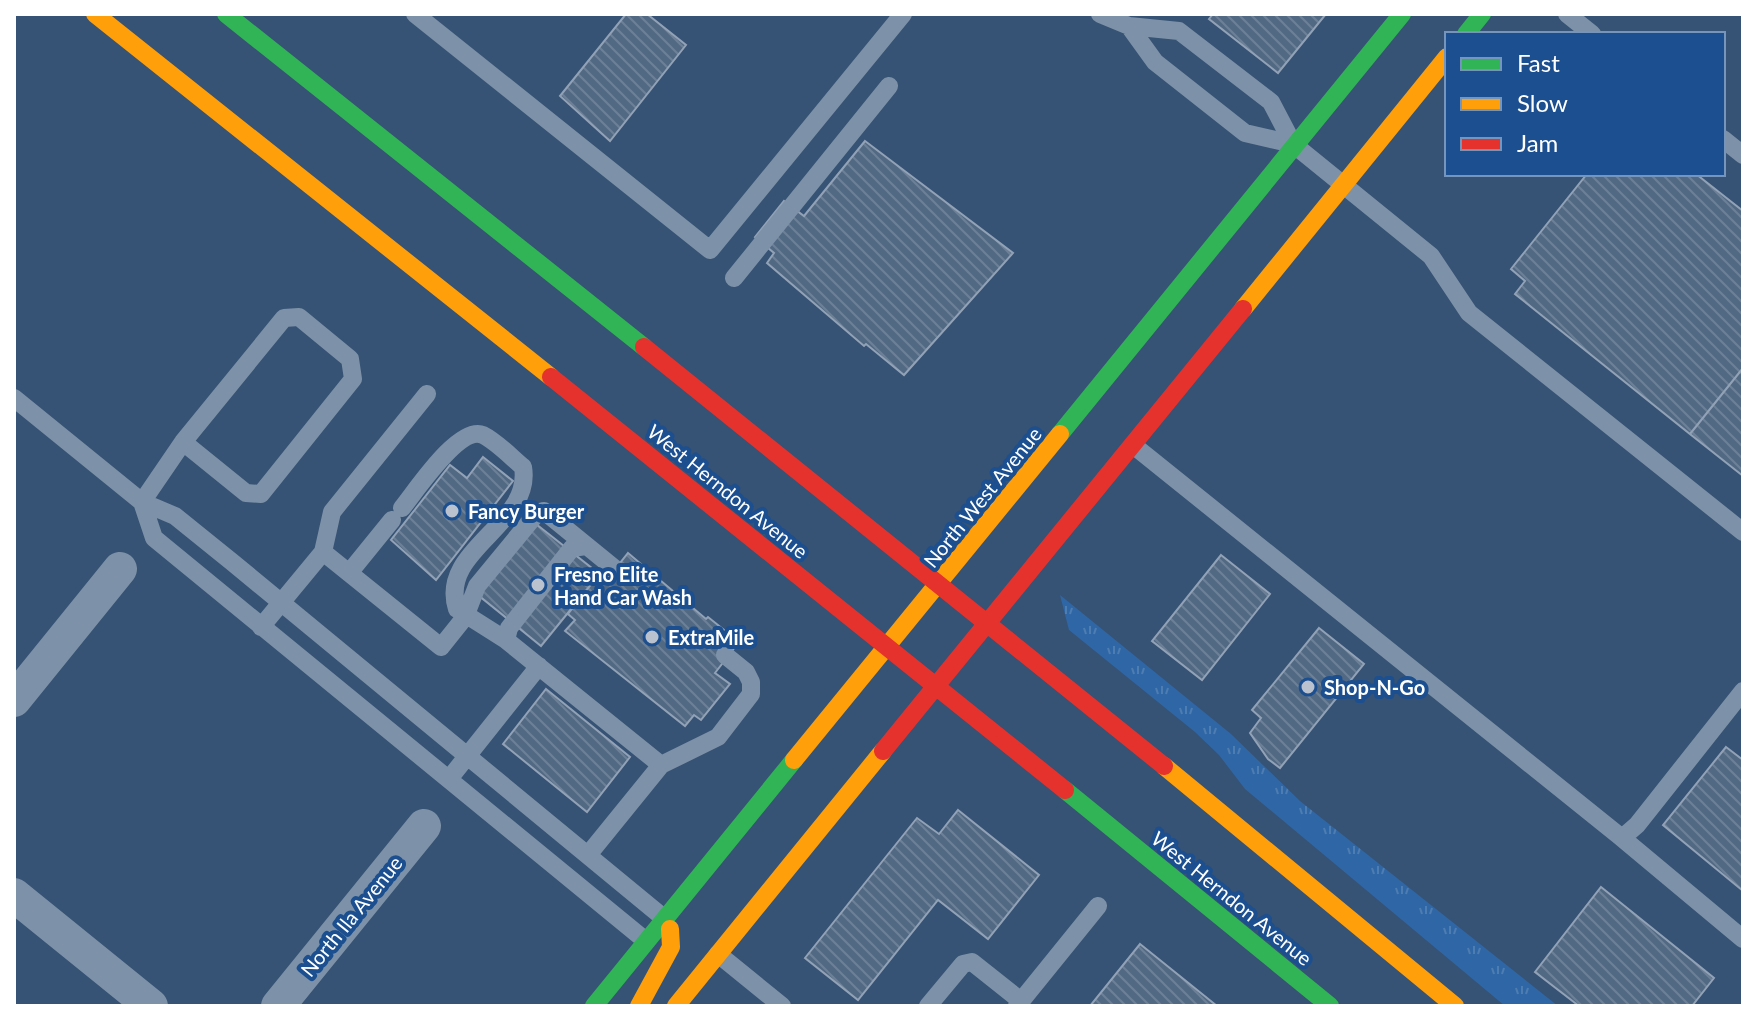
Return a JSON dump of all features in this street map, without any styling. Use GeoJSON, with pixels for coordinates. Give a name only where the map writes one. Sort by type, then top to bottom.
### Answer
{"type":"FeatureCollection","features":[{"type":"Feature","properties":{"kind":"main road","name":"West Herndon Avenue"},"geometry":{"type":"LineString","coordinates":[[95,14],[887,645],[1330,1006]]}},
{"type":"Feature","properties":{"kind":"main road"},"geometry":{"type":"LineString","coordinates":[[226,14],[989,623],[1455,1006]]}},
{"type":"Feature","properties":{"kind":"main road","name":"North West Avenue"},"geometry":{"type":"LineString","coordinates":[[594,1006],[940,584],[1293,144],[1402,14]]}},
{"type":"Feature","properties":{"kind":"main road"},"geometry":{"type":"LineString","coordinates":[[1468,32],[1482,14]]}},
{"type":"Feature","properties":{"kind":"main road"},"geometry":{"type":"LineString","coordinates":[[676,1006],[1445,59]]}},
{"type":"Feature","properties":{"kind":"main road"},"geometry":{"type":"LineString","coordinates":[[639,1006],[671,947],[672,936],[665,919]]}},
{"type":"Feature","properties":{"kind":"street"},"geometry":{"type":"LineString","coordinates":[[14,700],[120,569]]}},
{"type":"Feature","properties":{"kind":"street","name":"North Ila Avenue"},"geometry":{"type":"LineString","coordinates":[[278,1006],[424,826]]}},
{"type":"Feature","properties":{"kind":"street"},"geometry":{"type":"LineString","coordinates":[[14,895],[151,1006]]}},
{"type":"Feature","properties":{"kind":"lane"},"geometry":{"type":"LineString","coordinates":[[415,14],[710,250],[903,14]]}},
{"type":"Feature","properties":{"kind":"lane"},"geometry":{"type":"LineString","coordinates":[[1100,14],[1129,26],[1179,31],[1271,102],[1293,144],[1431,256],[1469,313],[1743,532]]}},
{"type":"Feature","properties":{"kind":"lane"},"geometry":{"type":"LineString","coordinates":[[1567,14],[1590,32]]}},
{"type":"Feature","properties":{"kind":"lane"},"geometry":{"type":"LineString","coordinates":[[1129,26],[1155,62],[1245,133],[1293,144]]}},
{"type":"Feature","properties":{"kind":"lane"},"geometry":{"type":"LineString","coordinates":[[734,278],[889,86]]}},
{"type":"Feature","properties":{"kind":"lane"},"geometry":{"type":"LineString","coordinates":[[1725,141],[1743,155]]}},
{"type":"Feature","properties":{"kind":"lane"},"geometry":{"type":"LineString","coordinates":[[142,502],[183,442],[284,318],[299,317],[350,359],[353,379],[261,494],[246,493],[183,442]]}},
{"type":"Feature","properties":{"kind":"lane"},"geometry":{"type":"LineString","coordinates":[[261,627],[323,552],[332,512],[427,394]]}},
{"type":"Feature","properties":{"kind":"lane"},"geometry":{"type":"LineString","coordinates":[[14,398],[142,502],[175,516],[665,919]]}},
{"type":"Feature","properties":{"kind":"lane"},"geometry":{"type":"LineString","coordinates":[[349,573],[457,441],[473,434],[483,435],[523,467],[523,494],[457,574],[452,593],[457,609],[465,617],[506,640],[661,765]]}},
{"type":"Feature","properties":{"kind":"lane"},"geometry":{"type":"LineString","coordinates":[[1133,445],[1743,939]]}},
{"type":"Feature","properties":{"kind":"lane"},"geometry":{"type":"LineString","coordinates":[[142,502],[154,538],[646,941]]}},
{"type":"Feature","properties":{"kind":"lane"},"geometry":{"type":"LineString","coordinates":[[323,552],[441,647],[465,617],[477,586],[537,513],[544,511],[614,568]]}},
{"type":"Feature","properties":{"kind":"lane"},"geometry":{"type":"LineString","coordinates":[[506,640],[509,628],[572,548],[586,546]]}},
{"type":"Feature","properties":{"kind":"lane"},"geometry":{"type":"LineString","coordinates":[[588,855],[661,765],[718,737],[751,694],[751,682],[746,672],[725,655]]}},
{"type":"Feature","properties":{"kind":"lane"},"geometry":{"type":"LineString","coordinates":[[449,779],[539,666]]}},
{"type":"Feature","properties":{"kind":"lane"},"geometry":{"type":"LineString","coordinates":[[1622,838],[1637,825],[1743,691]]}},
{"type":"Feature","properties":{"kind":"lane"},"geometry":{"type":"LineString","coordinates":[[928,1006],[963,964],[972,962],[1019,1004],[1098,906]]}},
{"type":"Feature","properties":{"kind":"lane"},"geometry":{"type":"LineString","coordinates":[[718,954],[782,1006]]}},
{"type":"Feature","properties":{"kind":"green space"},"geometry":{"type":"Polygon","coordinates":[[[1060,595],[1231,734],[1300,801],[1558,1006],[1505,1006],[1245,789],[1219,755],[1195,732],[1069,630],[1060,595]]]}},
{"type":"Feature","properties":{"kind":"building"},"geometry":{"type":"Polygon","coordinates":[[[626,14],[647,14],[686,45],[610,141],[560,96],[626,14]]]}},
{"type":"Feature","properties":{"kind":"building"},"geometry":{"type":"Polygon","coordinates":[[[1213,14],[1326,14],[1278,73],[1209,19],[1213,14]]]}},
{"type":"Feature","properties":{"kind":"building"},"geometry":{"type":"Polygon","coordinates":[[[865,141],[1013,253],[904,375],[866,344],[864,346],[767,263],[774,253],[755,237],[784,201],[804,216],[865,141]]]}},
{"type":"Feature","properties":{"kind":"building"},"geometry":{"type":"Polygon","coordinates":[[[1585,176],[1699,176],[1743,211],[1743,368],[1690,434],[1515,294],[1525,281],[1511,269],[1585,176]]]}},
{"type":"Feature","properties":{"kind":"building"},"geometry":{"type":"Polygon","coordinates":[[[1743,368],[1743,476],[1690,434],[1743,368]]]}},
{"type":"Feature","properties":{"kind":"building","name":"Fancy Burger"},"geometry":{"type":"Polygon","coordinates":[[[483,457],[513,481],[436,580],[391,540],[450,465],[467,478],[483,457]]]}},
{"type":"Feature","properties":{"kind":"building","name":"Fresno Elite Hand Car Wash"},"geometry":{"type":"Polygon","coordinates":[[[536,524],[607,580],[600,588],[593,582],[541,646],[478,595],[536,524]]]}},
{"type":"Feature","properties":{"kind":"building","name":"ExtraMile"},"geometry":{"type":"Polygon","coordinates":[[[628,553],[706,619],[708,617],[739,642],[715,673],[730,684],[701,720],[694,715],[685,726],[565,631],[575,620],[568,614],[593,582],[600,588],[628,553]]]}},
{"type":"Feature","properties":{"kind":"building"},"geometry":{"type":"Polygon","coordinates":[[[1221,555],[1270,594],[1202,680],[1152,641],[1221,555]]]}},
{"type":"Feature","properties":{"kind":"building","name":"Shop-N-Go"},"geometry":{"type":"Polygon","coordinates":[[[1319,628],[1364,664],[1280,768],[1268,759],[1250,733],[1261,718],[1252,710],[1319,628]]]}},
{"type":"Feature","properties":{"kind":"building"},"geometry":{"type":"Polygon","coordinates":[[[546,689],[630,757],[587,812],[503,744],[546,689]]]}},
{"type":"Feature","properties":{"kind":"building"},"geometry":{"type":"Polygon","coordinates":[[[1726,747],[1743,760],[1743,891],[1663,825],[1726,747]]]}},
{"type":"Feature","properties":{"kind":"building"},"geometry":{"type":"Polygon","coordinates":[[[958,810],[1039,875],[988,939],[938,900],[858,1000],[805,958],[917,818],[939,834],[958,810]]]}},
{"type":"Feature","properties":{"kind":"building"},"geometry":{"type":"Polygon","coordinates":[[[1601,887],[1714,978],[1692,1006],[1579,1006],[1535,972],[1601,887]]]}},
{"type":"Feature","properties":{"kind":"building"},"geometry":{"type":"Polygon","coordinates":[[[1140,944],[1217,1006],[1090,1006],[1140,944]]]}},
{"type":"Feature","properties":{"kind":"traffic: fast"},"geometry":{"type":"LineString","coordinates":[[226,14],[644,347]]}},
{"type":"Feature","properties":{"kind":"traffic: fast"},"geometry":{"type":"LineString","coordinates":[[1060,434],[1402,14]]}},
{"type":"Feature","properties":{"kind":"traffic: fast"},"geometry":{"type":"LineString","coordinates":[[1468,32],[1482,14]]}},
{"type":"Feature","properties":{"kind":"traffic: fast"},"geometry":{"type":"LineString","coordinates":[[594,1006],[794,760]]}},
{"type":"Feature","properties":{"kind":"traffic: fast"},"geometry":{"type":"LineString","coordinates":[[1065,790],[1330,1006]]}},
{"type":"Feature","properties":{"kind":"traffic: slow"},"geometry":{"type":"LineString","coordinates":[[95,14],[551,377]]}},
{"type":"Feature","properties":{"kind":"traffic: slow"},"geometry":{"type":"LineString","coordinates":[[1243,309],[1445,59]]}},
{"type":"Feature","properties":{"kind":"traffic: slow"},"geometry":{"type":"LineString","coordinates":[[794,760],[1060,434]]}},
{"type":"Feature","properties":{"kind":"traffic: slow"},"geometry":{"type":"LineString","coordinates":[[676,1006],[883,751]]}},
{"type":"Feature","properties":{"kind":"traffic: slow"},"geometry":{"type":"LineString","coordinates":[[1164,766],[1455,1006]]}},
{"type":"Feature","properties":{"kind":"traffic: slow"},"geometry":{"type":"LineString","coordinates":[[639,1006],[671,947],[670,929]]}},
{"type":"Feature","properties":{"kind":"traffic: jam"},"geometry":{"type":"LineString","coordinates":[[883,751],[1243,309]]}},
{"type":"Feature","properties":{"kind":"traffic: jam"},"geometry":{"type":"LineString","coordinates":[[644,347],[1164,766]]}},
{"type":"Feature","properties":{"kind":"traffic: jam"},"geometry":{"type":"LineString","coordinates":[[551,377],[1065,790]]}},
{"type":"Feature","properties":{"kind":"place","name":"Fancy Burger"},"geometry":{"type":"Point","coordinates":[452,511]}},
{"type":"Feature","properties":{"kind":"place","name":"Fresno Elite Hand Car Wash"},"geometry":{"type":"Point","coordinates":[538,585]}},
{"type":"Feature","properties":{"kind":"place","name":"ExtraMile"},"geometry":{"type":"Point","coordinates":[652,637]}},
{"type":"Feature","properties":{"kind":"place","name":"Shop-N-Go"},"geometry":{"type":"Point","coordinates":[1308,687]}}]}
